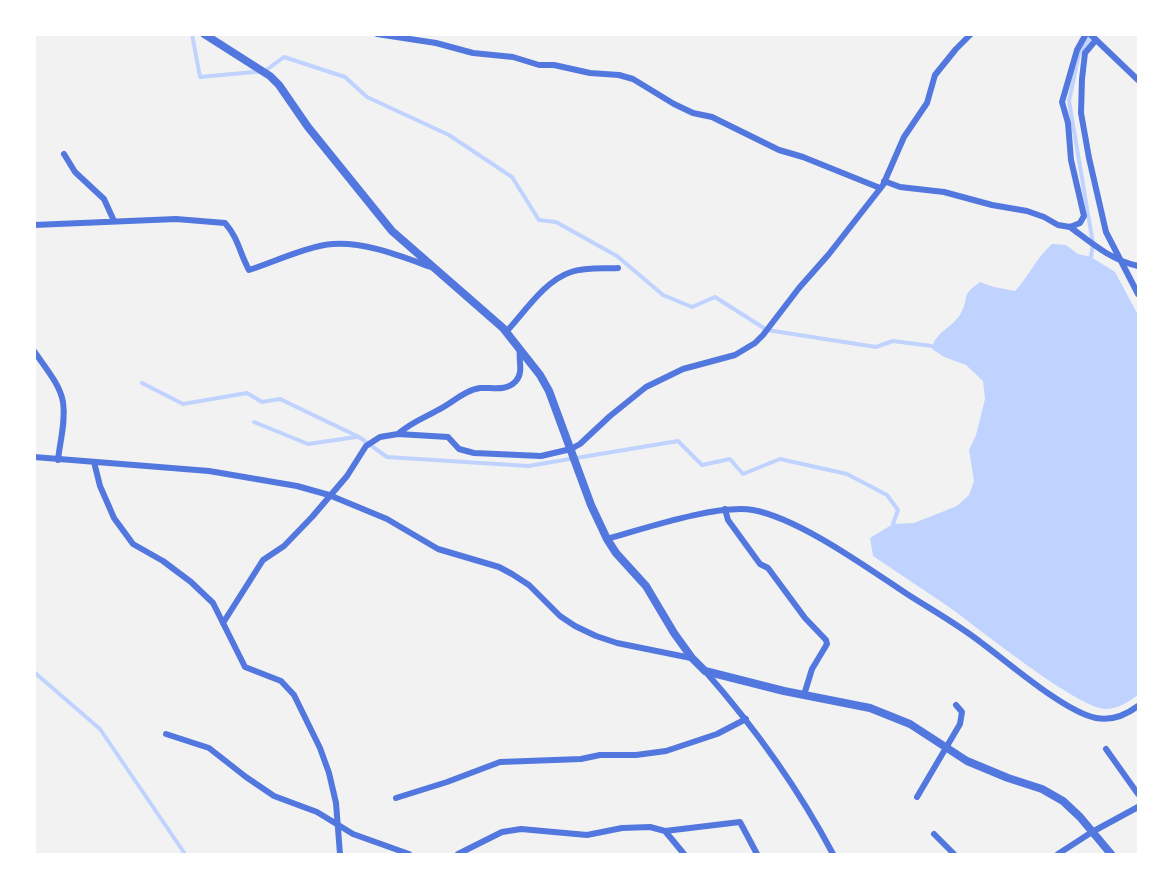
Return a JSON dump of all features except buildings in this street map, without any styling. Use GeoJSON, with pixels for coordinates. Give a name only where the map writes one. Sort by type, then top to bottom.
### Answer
{"type":"FeatureCollection","features":[{"type":"Feature","properties":{"kind":"street"},"geometry":{"type":"LineString","coordinates":[[204,34],[260,68],[279,85],[308,127],[392,231],[478,305],[520,349],[549,391],[607,539],[615,553],[646,586],[692,658],[746,719],[809,810],[831,854]]}},
{"type":"Feature","properties":{"kind":"street"},"geometry":{"type":"LineString","coordinates":[[377,34],[473,53],[513,57],[539,65],[554,65],[590,73],[619,75],[633,80],[693,113],[712,117],[778,150],[803,157],[880,188]]}},
{"type":"Feature","properties":{"kind":"street"},"geometry":{"type":"LineString","coordinates":[[224,623],[263,560],[284,546],[312,517],[347,476],[366,446],[380,437],[398,434],[448,437],[459,449],[474,453],[541,456],[571,449],[580,444],[646,387],[683,369],[735,355],[755,343],[880,188],[904,137],[927,103],[935,75],[971,34]]}},
{"type":"Feature","properties":{"kind":"street"},"geometry":{"type":"LineString","coordinates":[[1070,228],[1080,224],[1084,216],[1071,160],[1068,123],[1062,102],[1077,50],[1088,34],[1138,80]]}},
{"type":"Feature","properties":{"kind":"street"},"geometry":{"type":"LineString","coordinates":[[1095,41],[1085,53],[1081,113],[1106,232],[1138,294]]}},
{"type":"Feature","properties":{"kind":"street"},"geometry":{"type":"LineString","coordinates":[[64,154],[75,172],[104,200],[114,221]]}},
{"type":"Feature","properties":{"kind":"street"},"geometry":{"type":"LineString","coordinates":[[884,181],[900,187],[944,192],[992,205],[1027,211],[1070,228],[1121,262],[1138,267]]}},
{"type":"Feature","properties":{"kind":"street"},"geometry":{"type":"LineString","coordinates":[[34,225],[176,219],[225,223],[235,235],[242,258],[249,270],[332,244],[399,255],[432,267]]}},
{"type":"Feature","properties":{"kind":"street"},"geometry":{"type":"LineString","coordinates":[[506,332],[556,279],[571,272],[587,269],[618,268]]}},
{"type":"Feature","properties":{"kind":"street"},"geometry":{"type":"LineString","coordinates":[[398,434],[406,426],[439,410],[466,393],[480,388],[506,387],[516,381],[521,369],[520,349]]}},
{"type":"Feature","properties":{"kind":"street"},"geometry":{"type":"LineString","coordinates":[[34,351],[63,400],[58,459]]}},
{"type":"Feature","properties":{"kind":"street"},"geometry":{"type":"LineString","coordinates":[[34,457],[209,471],[297,486],[329,495],[387,519],[438,549],[512,573],[529,585],[560,616],[596,636],[617,643],[692,658]]}},
{"type":"Feature","properties":{"kind":"street"},"geometry":{"type":"LineString","coordinates":[[94,462],[100,486],[114,519],[133,544],[163,561],[191,582],[213,603],[245,667],[281,681],[294,695],[320,748],[329,773],[338,823],[340,855]]}},
{"type":"Feature","properties":{"kind":"street"},"geometry":{"type":"LineString","coordinates":[[607,539],[725,509],[751,510],[775,516],[821,539],[981,642],[1018,672],[1081,713],[1096,718],[1111,718],[1126,714],[1138,706]]}},
{"type":"Feature","properties":{"kind":"street"},"geometry":{"type":"LineString","coordinates":[[725,509],[728,520],[760,564],[768,568],[805,618],[826,640],[827,644],[813,669],[804,694]]}},
{"type":"Feature","properties":{"kind":"street"},"geometry":{"type":"LineString","coordinates":[[705,671],[870,708],[893,716],[910,724],[967,761],[1042,789],[1063,801],[1111,855]]}},
{"type":"Feature","properties":{"kind":"street"},"geometry":{"type":"LineString","coordinates":[[917,797],[960,724],[962,712],[956,705]]}},
{"type":"Feature","properties":{"kind":"street"},"geometry":{"type":"LineString","coordinates":[[396,798],[500,762],[581,759],[600,755],[636,755],[666,751],[717,734],[746,719]]}},
{"type":"Feature","properties":{"kind":"street"},"geometry":{"type":"LineString","coordinates":[[166,735],[209,748],[274,796],[298,804],[338,823],[353,834],[410,855]]}},
{"type":"Feature","properties":{"kind":"street"},"geometry":{"type":"LineString","coordinates":[[1106,749],[1138,794]]}},
{"type":"Feature","properties":{"kind":"street"},"geometry":{"type":"LineString","coordinates":[[1058,855],[1092,832],[1138,807]]}},
{"type":"Feature","properties":{"kind":"street"},"geometry":{"type":"LineString","coordinates":[[458,855],[502,832],[521,829],[587,835],[622,828],[650,827],[665,831],[740,822],[757,855]]}},
{"type":"Feature","properties":{"kind":"street"},"geometry":{"type":"LineString","coordinates":[[665,831],[684,855]]}},
{"type":"Feature","properties":{"kind":"street"},"geometry":{"type":"LineString","coordinates":[[934,834],[954,855]]}},
{"type":"Feature","properties":{"kind":"water"},"geometry":{"type":"Polygon","coordinates":[[[1052,244],[1066,245],[1078,254],[1091,257],[1115,272],[1138,315],[1138,695],[1123,705],[1110,709],[1091,705],[1072,695],[873,556],[870,538],[893,524],[914,523],[957,506],[969,495],[974,481],[969,450],[976,435],[985,399],[983,381],[966,365],[944,357],[932,349],[936,338],[958,318],[968,293],[974,287],[980,282],[1015,291],[1041,255],[1052,244]]]}},
{"type":"Feature","properties":{"kind":"waterway"},"geometry":{"type":"LineString","coordinates":[[192,34],[200,77],[265,71],[284,57],[345,77],[367,97],[449,135],[512,177],[539,220],[556,222],[617,256],[663,295],[692,307],[715,297],[767,330],[876,347],[893,341],[932,346]]}},
{"type":"Feature","properties":{"kind":"waterway"},"geometry":{"type":"LineString","coordinates":[[1091,257],[1093,244],[1069,101],[1079,54],[1092,35]]}},
{"type":"Feature","properties":{"kind":"waterway"},"geometry":{"type":"LineString","coordinates":[[142,383],[183,404],[247,393],[262,402],[280,399],[359,437],[387,457],[528,466],[678,441],[702,465],[730,459],[743,474],[780,459],[847,474],[887,495],[898,510],[893,524]]}},
{"type":"Feature","properties":{"kind":"waterway"},"geometry":{"type":"LineString","coordinates":[[254,422],[308,444],[356,437]]}},
{"type":"Feature","properties":{"kind":"waterway"},"geometry":{"type":"LineString","coordinates":[[34,672],[100,729],[185,854]]}}]}
